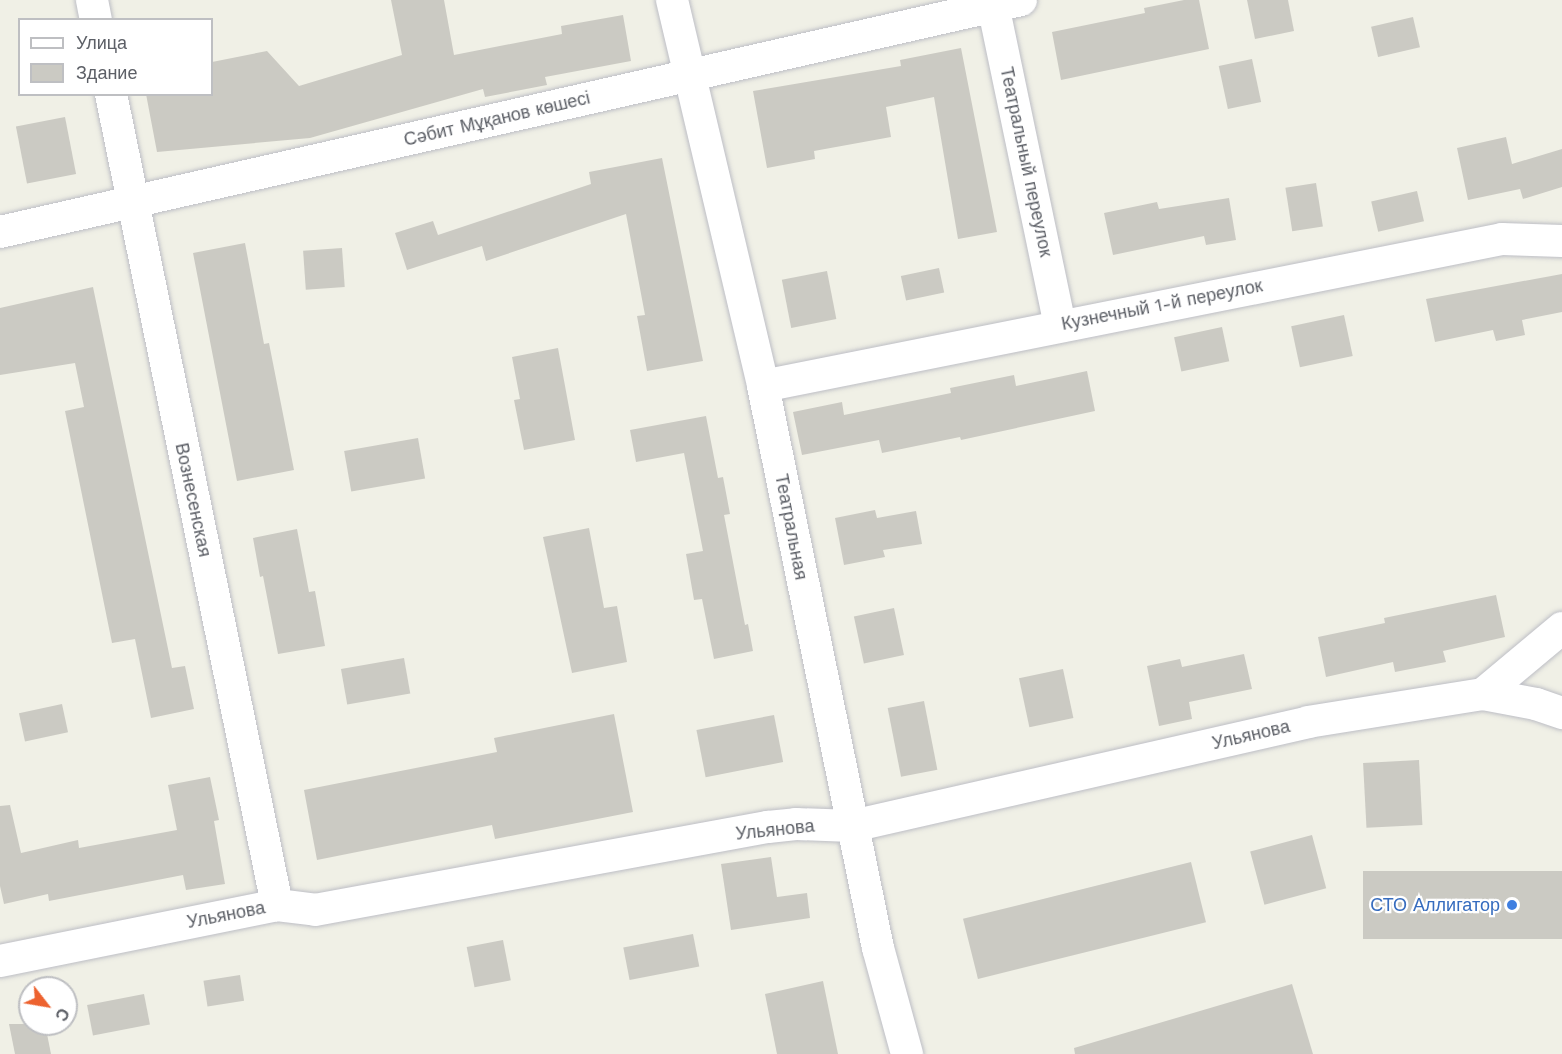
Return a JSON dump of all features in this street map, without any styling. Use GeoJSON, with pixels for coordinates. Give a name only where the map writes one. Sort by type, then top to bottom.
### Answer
{"type":"FeatureCollection","features":[{"type":"Feature","properties":{"kind":"street"},"geometry":{"type":"LineString","coordinates":[[92,0],[96,18]]}},
{"type":"Feature","properties":{"kind":"street","name":"Театральная"},"geometry":{"type":"LineString","coordinates":[[672,0],[763,386],[878,948],[907,1054]]}},
{"type":"Feature","properties":{"kind":"street","name":"Сәбит Мұқанов көшесі"},"geometry":{"type":"LineString","coordinates":[[0,232],[1002,2]]}},
{"type":"Feature","properties":{"kind":"street","name":"Театральный переулок"},"geometry":{"type":"LineString","coordinates":[[1002,2],[1060,325]]}},
{"type":"Feature","properties":{"kind":"street","name":"Вознесенская"},"geometry":{"type":"LineString","coordinates":[[111,96],[277,905]]}},
{"type":"Feature","properties":{"kind":"street","name":"Кузнечный 1-й переулок"},"geometry":{"type":"LineString","coordinates":[[763,386],[1060,325],[1502,239],[1562,241]]}},
{"type":"Feature","properties":{"kind":"street"},"geometry":{"type":"LineString","coordinates":[[1483,694],[1562,628]]}},
{"type":"Feature","properties":{"kind":"street"},"geometry":{"type":"LineString","coordinates":[[1483,694],[1536,704],[1562,713]]}},
{"type":"Feature","properties":{"kind":"street","name":"Ульянова"},"geometry":{"type":"LineString","coordinates":[[0,961],[277,905],[315,910],[768,827],[796,824],[852,826],[1308,722],[1483,694]]}},
{"type":"Feature","properties":{"kind":"building"},"geometry":{"type":"Polygon","coordinates":[[[391,0],[444,0],[454,55],[562,34],[561,26],[623,15],[631,61],[545,77],[547,85],[485,97],[483,89],[310,138],[157,152],[146,96],[213,96],[213,62],[267,51],[299,86],[402,55],[391,0]]]}},
{"type":"Feature","properties":{"kind":"building"},"geometry":{"type":"Polygon","coordinates":[[[1184,0],[1199,0],[1209,49],[1061,80],[1052,32],[1145,13],[1144,8],[1184,0]]]}},
{"type":"Feature","properties":{"kind":"building"},"geometry":{"type":"Polygon","coordinates":[[[1247,0],[1288,0],[1294,31],[1255,39],[1247,0]]]}},
{"type":"Feature","properties":{"kind":"building"},"geometry":{"type":"Polygon","coordinates":[[[1413,17],[1420,47],[1378,57],[1371,27],[1413,17]]]}},
{"type":"Feature","properties":{"kind":"building"},"geometry":{"type":"Polygon","coordinates":[[[961,48],[997,232],[958,239],[934,97],[886,107],[891,137],[814,151],[815,159],[767,168],[753,91],[901,66],[900,60],[961,48]]]}},
{"type":"Feature","properties":{"kind":"building"},"geometry":{"type":"Polygon","coordinates":[[[1252,59],[1261,102],[1228,109],[1219,66],[1252,59]]]}},
{"type":"Feature","properties":{"kind":"building"},"geometry":{"type":"Polygon","coordinates":[[[65,117],[76,174],[27,183],[16,127],[65,117]]]}},
{"type":"Feature","properties":{"kind":"building"},"geometry":{"type":"Polygon","coordinates":[[[1506,137],[1512,164],[1562,149],[1562,187],[1523,199],[1520,189],[1468,200],[1457,148],[1506,137]]]}},
{"type":"Feature","properties":{"kind":"building"},"geometry":{"type":"Polygon","coordinates":[[[662,158],[703,361],[647,371],[637,316],[645,315],[626,214],[486,261],[482,246],[407,270],[395,233],[433,221],[438,235],[591,184],[589,172],[662,158]]]}},
{"type":"Feature","properties":{"kind":"building"},"geometry":{"type":"Polygon","coordinates":[[[1316,183],[1323,226],[1292,231],[1285,188],[1316,183]]]}},
{"type":"Feature","properties":{"kind":"building"},"geometry":{"type":"Polygon","coordinates":[[[1417,191],[1424,221],[1378,232],[1371,202],[1417,191]]]}},
{"type":"Feature","properties":{"kind":"building"},"geometry":{"type":"Polygon","coordinates":[[[1229,198],[1236,240],[1206,245],[1204,236],[1113,255],[1104,213],[1157,202],[1159,209],[1229,198]]]}},
{"type":"Feature","properties":{"kind":"building"},"geometry":{"type":"Polygon","coordinates":[[[245,243],[264,344],[269,343],[294,470],[237,481],[193,253],[245,243]]]}},
{"type":"Feature","properties":{"kind":"building"},"geometry":{"type":"Polygon","coordinates":[[[342,248],[345,287],[306,290],[303,251],[342,248]]]}},
{"type":"Feature","properties":{"kind":"building"},"geometry":{"type":"Polygon","coordinates":[[[939,268],[944,292],[906,301],[901,276],[939,268]]]}},
{"type":"Feature","properties":{"kind":"building"},"geometry":{"type":"Polygon","coordinates":[[[827,271],[836,319],[791,328],[782,280],[827,271]]]}},
{"type":"Feature","properties":{"kind":"building"},"geometry":{"type":"Polygon","coordinates":[[[1562,274],[1562,312],[1522,320],[1525,335],[1496,341],[1493,330],[1435,342],[1426,299],[1562,274]]]}},
{"type":"Feature","properties":{"kind":"building"},"geometry":{"type":"Polygon","coordinates":[[[93,287],[172,668],[185,666],[194,709],[151,718],[135,639],[112,643],[65,411],[84,407],[75,363],[0,375],[0,308],[93,287]]]}},
{"type":"Feature","properties":{"kind":"building"},"geometry":{"type":"Polygon","coordinates":[[[1344,315],[1353,356],[1300,367],[1291,326],[1344,315]]]}},
{"type":"Feature","properties":{"kind":"building"},"geometry":{"type":"Polygon","coordinates":[[[1222,327],[1229,361],[1181,371],[1174,337],[1222,327]]]}},
{"type":"Feature","properties":{"kind":"building"},"geometry":{"type":"Polygon","coordinates":[[[558,348],[575,440],[524,450],[514,400],[520,399],[512,357],[558,348]]]}},
{"type":"Feature","properties":{"kind":"building"},"geometry":{"type":"Polygon","coordinates":[[[1087,371],[1095,411],[961,440],[960,437],[882,453],[879,440],[802,455],[793,412],[842,402],[844,415],[951,393],[950,388],[1014,375],[1016,386],[1087,371]]]}},
{"type":"Feature","properties":{"kind":"building"},"geometry":{"type":"Polygon","coordinates":[[[706,416],[718,478],[723,477],[730,514],[724,515],[745,625],[748,624],[753,651],[714,659],[702,599],[694,600],[686,554],[703,551],[684,453],[636,462],[630,430],[706,416]]]}},
{"type":"Feature","properties":{"kind":"building"},"geometry":{"type":"Polygon","coordinates":[[[418,438],[425,478],[351,491],[344,451],[418,438]]]}},
{"type":"Feature","properties":{"kind":"building"},"geometry":{"type":"Polygon","coordinates":[[[875,510],[877,518],[916,511],[922,544],[883,550],[885,557],[844,565],[835,518],[875,510]]]}},
{"type":"Feature","properties":{"kind":"building"},"geometry":{"type":"Polygon","coordinates":[[[589,528],[604,608],[617,606],[627,662],[572,673],[543,537],[589,528]]]}},
{"type":"Feature","properties":{"kind":"building"},"geometry":{"type":"Polygon","coordinates":[[[297,529],[309,592],[315,591],[325,646],[278,654],[253,538],[297,529]]]}},
{"type":"Feature","properties":{"kind":"building"},"geometry":{"type":"Polygon","coordinates":[[[1496,595],[1505,637],[1443,651],[1446,662],[1395,672],[1393,662],[1326,677],[1318,637],[1385,623],[1384,618],[1496,595]]]}},
{"type":"Feature","properties":{"kind":"building"},"geometry":{"type":"Polygon","coordinates":[[[894,608],[904,655],[864,663],[854,617],[894,608]]]}},
{"type":"Feature","properties":{"kind":"building"},"geometry":{"type":"Polygon","coordinates":[[[1244,654],[1252,689],[1189,702],[1192,719],[1159,726],[1147,666],[1180,659],[1182,667],[1244,654]]]}},
{"type":"Feature","properties":{"kind":"building"},"geometry":{"type":"Polygon","coordinates":[[[404,658],[410,693],[347,705],[341,669],[404,658]]]}},
{"type":"Feature","properties":{"kind":"building"},"geometry":{"type":"Polygon","coordinates":[[[1063,669],[1073,718],[1029,727],[1019,678],[1063,669]]]}},
{"type":"Feature","properties":{"kind":"building"},"geometry":{"type":"Polygon","coordinates":[[[924,701],[937,770],[901,777],[888,708],[924,701]]]}},
{"type":"Feature","properties":{"kind":"building"},"geometry":{"type":"Polygon","coordinates":[[[62,704],[68,732],[25,742],[19,713],[62,704]]]}},
{"type":"Feature","properties":{"kind":"building"},"geometry":{"type":"Polygon","coordinates":[[[614,714],[633,812],[495,839],[492,825],[317,860],[304,790],[497,752],[494,738],[614,714]]]}},
{"type":"Feature","properties":{"kind":"building"},"geometry":{"type":"Polygon","coordinates":[[[774,715],[783,762],[706,777],[696,730],[774,715]]]}},
{"type":"Feature","properties":{"kind":"building"},"geometry":{"type":"Polygon","coordinates":[[[1419,760],[1422,825],[1366,828],[1363,763],[1419,760]]]}},
{"type":"Feature","properties":{"kind":"building"},"geometry":{"type":"Polygon","coordinates":[[[210,777],[219,820],[214,821],[225,884],[186,890],[183,875],[49,901],[48,894],[4,904],[0,886],[0,806],[10,805],[21,853],[78,840],[79,848],[177,830],[168,785],[210,777]]]}},
{"type":"Feature","properties":{"kind":"building"},"geometry":{"type":"Polygon","coordinates":[[[1312,835],[1326,888],[1264,905],[1250,852],[1312,835]]]}},
{"type":"Feature","properties":{"kind":"building"},"geometry":{"type":"Polygon","coordinates":[[[771,857],[777,897],[807,893],[810,918],[731,930],[721,864],[771,857]]]}},
{"type":"Feature","properties":{"kind":"building"},"geometry":{"type":"Polygon","coordinates":[[[1191,862],[1206,922],[978,979],[963,919],[1191,862]]]}},
{"type":"Feature","properties":{"kind":"building"},"geometry":{"type":"Polygon","coordinates":[[[1363,871],[1562,871],[1562,939],[1363,939],[1363,871]]]}},
{"type":"Feature","properties":{"kind":"building"},"geometry":{"type":"Polygon","coordinates":[[[693,934],[699,966],[630,980],[623,948],[693,934]]]}},
{"type":"Feature","properties":{"kind":"building"},"geometry":{"type":"Polygon","coordinates":[[[503,940],[511,980],[475,987],[467,947],[503,940]]]}},
{"type":"Feature","properties":{"kind":"building"},"geometry":{"type":"Polygon","coordinates":[[[240,975],[244,1001],[208,1006],[203,981],[240,975]]]}},
{"type":"Feature","properties":{"kind":"building"},"geometry":{"type":"Polygon","coordinates":[[[823,981],[838,1054],[777,1054],[765,994],[823,981]]]}},
{"type":"Feature","properties":{"kind":"building"},"geometry":{"type":"Polygon","coordinates":[[[1292,984],[1313,1054],[1075,1054],[1074,1048],[1292,984]]]}},
{"type":"Feature","properties":{"kind":"building"},"geometry":{"type":"Polygon","coordinates":[[[144,994],[150,1024],[93,1035],[87,1005],[144,994]]]}},
{"type":"Feature","properties":{"kind":"building"},"geometry":{"type":"Polygon","coordinates":[[[9,1024],[18,1024],[18,1036],[47,1036],[51,1054],[15,1054],[9,1024]]]}},
{"type":"Feature","properties":{"kind":"place","name":"СТО Аллигатор"},"geometry":{"type":"Point","coordinates":[1512,905]}}]}
